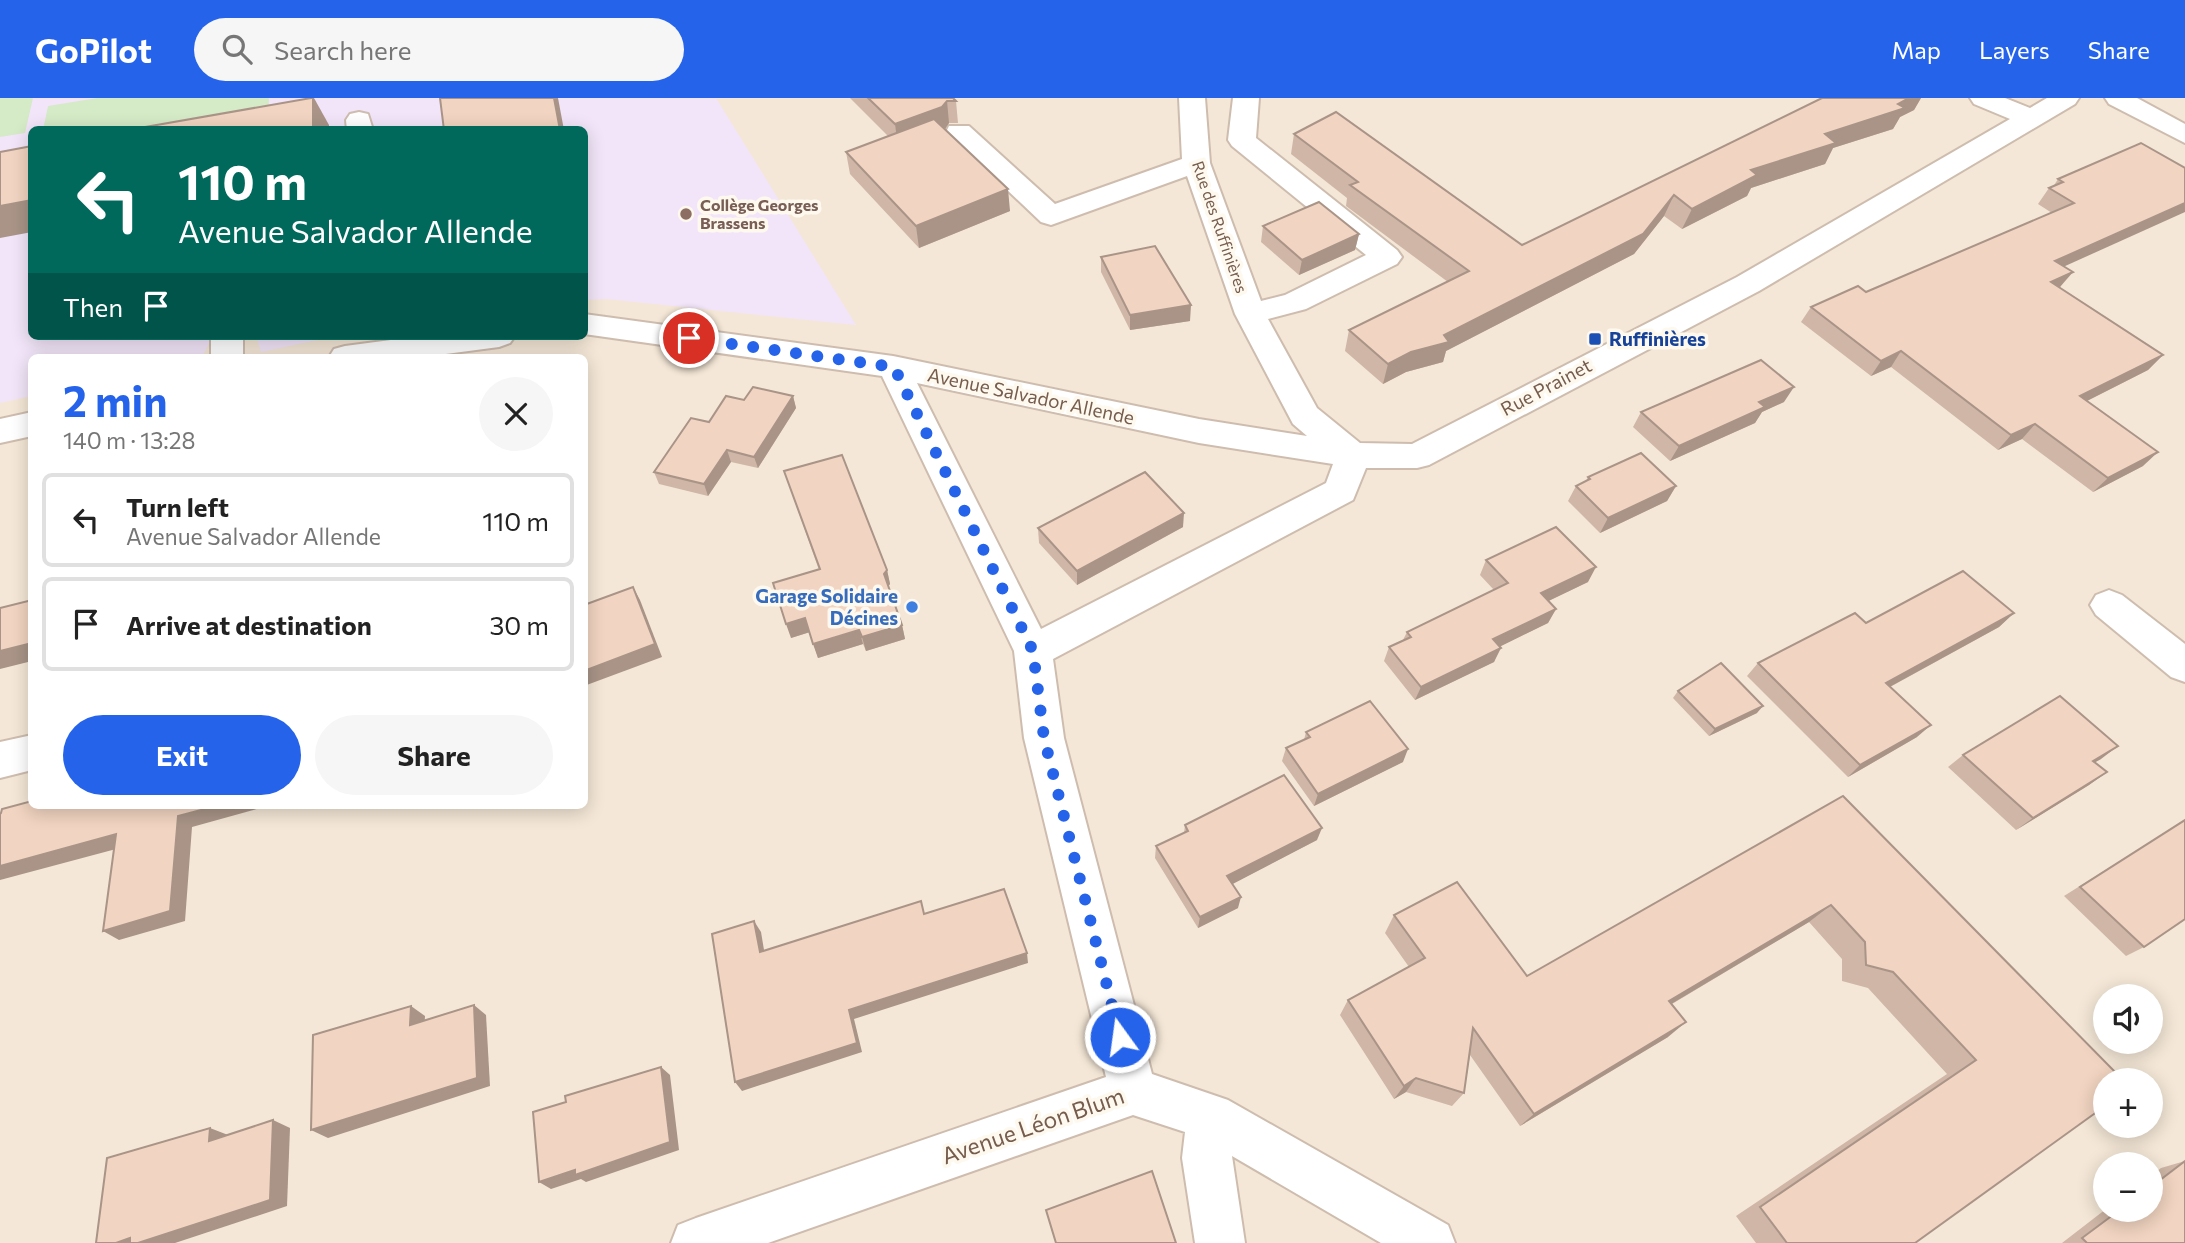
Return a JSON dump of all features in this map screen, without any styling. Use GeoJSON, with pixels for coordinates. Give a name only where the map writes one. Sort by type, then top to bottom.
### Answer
{"type":"FeatureCollection","features":[{"type":"Feature","properties":{"kind":"street","name":"Rue des Ruffinières"},"geometry":{"type":"LineString","coordinates":[[1192,98],[1195,163],[1250,314],[1305,416],[1353,455]]}},
{"type":"Feature","properties":{"kind":"street","name":"Rue des Ruffinières"},"geometry":{"type":"LineString","coordinates":[[1246,98],[1242,140],[1387,257],[1294,302],[1250,314]]}},
{"type":"Feature","properties":{"kind":"street"},"geometry":{"type":"LineString","coordinates":[[1983,98],[2030,118]]}},
{"type":"Feature","properties":{"kind":"street","name":"Rue Prainet"},"geometry":{"type":"LineString","coordinates":[[1353,455],[1417,456],[1748,284],[2067,98]]}},
{"type":"Feature","properties":{"kind":"street"},"geometry":{"type":"LineString","coordinates":[[2118,98],[2185,135]]}},
{"type":"Feature","properties":{"kind":"street"},"geometry":{"type":"LineString","coordinates":[[959,132],[1051,216],[1195,163]]}},
{"type":"Feature","properties":{"kind":"street","name":"Avenue Salvador Allende"},"geometry":{"type":"LineString","coordinates":[[588,325],[894,367],[1199,430],[1353,455]]}},
{"type":"Feature","properties":{"kind":"street"},"geometry":{"type":"LineString","coordinates":[[368,354],[470,340]]}},
{"type":"Feature","properties":{"kind":"street"},"geometry":{"type":"LineString","coordinates":[[894,367],[1033,651],[1044,738],[1133,1091]]}},
{"type":"Feature","properties":{"kind":"street"},"geometry":{"type":"LineString","coordinates":[[0,431],[28,425]]}},
{"type":"Feature","properties":{"kind":"street"},"geometry":{"type":"LineString","coordinates":[[1033,651],[1341,492],[1353,455]]}},
{"type":"Feature","properties":{"kind":"street"},"geometry":{"type":"LineString","coordinates":[[2109,605],[2185,666]]}},
{"type":"Feature","properties":{"kind":"street"},"geometry":{"type":"LineString","coordinates":[[0,760],[28,753]]}},
{"type":"Feature","properties":{"kind":"street","name":"Avenue Léon Blum"},"geometry":{"type":"LineString","coordinates":[[696,1243],[1133,1091],[1211,1117],[1430,1243]]}},
{"type":"Feature","properties":{"kind":"street"},"geometry":{"type":"LineString","coordinates":[[1211,1117],[1207,1158],[1220,1243]]}},
{"type":"Feature","properties":{"kind":"shaded area"},"geometry":{"type":"Polygon","coordinates":[[[0,98],[2185,98],[2185,1243],[0,1243],[0,98]]]}},
{"type":"Feature","properties":{"kind":"shaded area","name":"Collège Georges Brassens"},"geometry":{"type":"Polygon","coordinates":[[[0,98],[716,98],[856,325],[607,299],[588,300],[588,126],[28,126],[28,340],[211,340],[204,354],[28,354],[28,397],[0,403],[0,98]]]}},
{"type":"Feature","properties":{"kind":"shaded area"},"geometry":{"type":"Polygon","coordinates":[[[257,340],[317,340],[261,352],[257,340]]]}},
{"type":"Feature","properties":{"kind":"green space"},"geometry":{"type":"Polygon","coordinates":[[[0,98],[33,98],[25,133],[0,137],[0,98]]]}},
{"type":"Feature","properties":{"kind":"green space"},"geometry":{"type":"Polygon","coordinates":[[[97,98],[269,98],[268,122],[245,126],[44,126],[48,106],[97,98]]]}},
{"type":"Feature","properties":{"kind":"building"},"geometry":{"type":"Polygon","coordinates":[[[313,98],[313,126],[151,126],[313,98]]]}},
{"type":"Feature","properties":{"kind":"building"},"geometry":{"type":"Polygon","coordinates":[[[440,98],[554,98],[559,126],[444,126],[440,98]]]}},
{"type":"Feature","properties":{"kind":"building"},"geometry":{"type":"Polygon","coordinates":[[[868,98],[953,98],[956,101],[947,101],[942,107],[895,124],[868,98]]]}},
{"type":"Feature","properties":{"kind":"building"},"geometry":{"type":"Polygon","coordinates":[[[1822,98],[1909,98],[1898,104],[1905,108],[1825,134],[1836,143],[1751,170],[1757,175],[1692,209],[1674,195],[1643,234],[1444,335],[1449,342],[1411,352],[1388,364],[1349,330],[1469,271],[1350,185],[1358,182],[1294,134],[1336,112],[1522,245],[1822,98]]]}},
{"type":"Feature","properties":{"kind":"building"},"geometry":{"type":"Polygon","coordinates":[[[934,119],[1008,189],[916,226],[846,152],[934,119]]]}},
{"type":"Feature","properties":{"kind":"building"},"geometry":{"type":"Polygon","coordinates":[[[2141,143],[2185,168],[2185,203],[2055,261],[2073,272],[2051,282],[2163,355],[2080,396],[2158,452],[2108,478],[2035,424],[2011,435],[1901,351],[1881,361],[1811,307],[1858,286],[1866,292],[2074,203],[2049,188],[2063,182],[2058,179],[2141,143]]]}},
{"type":"Feature","properties":{"kind":"building"},"geometry":{"type":"Polygon","coordinates":[[[28,147],[28,201],[0,206],[0,152],[28,147]]]}},
{"type":"Feature","properties":{"kind":"building"},"geometry":{"type":"Polygon","coordinates":[[[1319,202],[1359,234],[1302,260],[1263,226],[1319,202]]]}},
{"type":"Feature","properties":{"kind":"building"},"geometry":{"type":"Polygon","coordinates":[[[1155,246],[1191,305],[1130,315],[1101,257],[1155,246]]]}},
{"type":"Feature","properties":{"kind":"building"},"geometry":{"type":"Polygon","coordinates":[[[1761,360],[1794,387],[1759,402],[1765,407],[1679,446],[1641,412],[1761,360]]]}},
{"type":"Feature","properties":{"kind":"building"},"geometry":{"type":"Polygon","coordinates":[[[753,387],[793,396],[754,457],[727,450],[704,484],[654,472],[691,418],[709,422],[726,396],[744,400],[753,387]]]}},
{"type":"Feature","properties":{"kind":"building"},"geometry":{"type":"Polygon","coordinates":[[[1641,453],[1676,486],[1608,518],[1576,486],[1590,479],[1588,477],[1641,453]]]}},
{"type":"Feature","properties":{"kind":"building"},"geometry":{"type":"Polygon","coordinates":[[[842,455],[887,570],[884,574],[902,625],[862,637],[859,630],[813,644],[805,618],[786,624],[773,583],[820,569],[784,471],[842,455]]]}},
{"type":"Feature","properties":{"kind":"building"},"geometry":{"type":"Polygon","coordinates":[[[1145,472],[1184,513],[1077,571],[1038,528],[1145,472]]]}},
{"type":"Feature","properties":{"kind":"building"},"geometry":{"type":"Polygon","coordinates":[[[1556,527],[1596,567],[1541,593],[1556,609],[1493,639],[1501,648],[1421,687],[1389,647],[1411,637],[1407,632],[1508,583],[1486,560],[1556,527]]]}},
{"type":"Feature","properties":{"kind":"building"},"geometry":{"type":"Polygon","coordinates":[[[1963,571],[2014,613],[1886,683],[1931,725],[1860,765],[1758,663],[1855,613],[1866,623],[1963,571]]]}},
{"type":"Feature","properties":{"kind":"building"},"geometry":{"type":"Polygon","coordinates":[[[633,587],[655,644],[588,669],[588,604],[633,587]]]}},
{"type":"Feature","properties":{"kind":"building"},"geometry":{"type":"Polygon","coordinates":[[[28,601],[28,644],[0,651],[0,608],[28,601]]]}},
{"type":"Feature","properties":{"kind":"building"},"geometry":{"type":"Polygon","coordinates":[[[1721,663],[1763,706],[1715,729],[1678,691],[1721,663]]]}},
{"type":"Feature","properties":{"kind":"building"},"geometry":{"type":"Polygon","coordinates":[[[2060,696],[2118,746],[2093,761],[2107,772],[2033,818],[1963,755],[2060,696]]]}},
{"type":"Feature","properties":{"kind":"building"},"geometry":{"type":"Polygon","coordinates":[[[1370,701],[1408,749],[1318,794],[1286,748],[1310,737],[1306,732],[1370,701]]]}},
{"type":"Feature","properties":{"kind":"building"},"geometry":{"type":"Polygon","coordinates":[[[1284,775],[1322,828],[1227,876],[1241,897],[1200,917],[1156,846],[1188,831],[1185,825],[1284,775]]]}},
{"type":"Feature","properties":{"kind":"building"},"geometry":{"type":"Polygon","coordinates":[[[1843,796],[2093,1050],[2093,1054],[2097,1054],[2111,1068],[2093,1068],[2093,1115],[1915,1243],[1787,1243],[1760,1207],[1976,1060],[1893,972],[1866,965],[1865,942],[1831,905],[1669,1001],[1686,1022],[1534,1114],[1473,1028],[1464,1093],[1416,1078],[1404,1086],[1348,1000],[1425,958],[1394,915],[1457,882],[1527,976],[1843,796]]]}},
{"type":"Feature","properties":{"kind":"building"},"geometry":{"type":"Polygon","coordinates":[[[28,802],[28,809],[205,809],[178,816],[170,911],[103,931],[116,834],[0,866],[2,809],[28,802]]]}},
{"type":"Feature","properties":{"kind":"building"},"geometry":{"type":"Polygon","coordinates":[[[2185,820],[2185,919],[2144,947],[2080,887],[2185,820]]]}},
{"type":"Feature","properties":{"kind":"building"},"geometry":{"type":"Polygon","coordinates":[[[1004,889],[1027,953],[849,1010],[857,1043],[735,1082],[712,934],[754,921],[760,952],[921,901],[924,914],[1004,889]]]}},
{"type":"Feature","properties":{"kind":"building"},"geometry":{"type":"Polygon","coordinates":[[[474,1005],[477,1078],[311,1130],[313,1035],[411,1006],[410,1025],[474,1005]]]}},
{"type":"Feature","properties":{"kind":"building"},"geometry":{"type":"Polygon","coordinates":[[[661,1067],[670,1142],[575,1175],[575,1170],[539,1182],[533,1112],[566,1102],[565,1096],[661,1067]]]}},
{"type":"Feature","properties":{"kind":"building"},"geometry":{"type":"Polygon","coordinates":[[[273,1120],[270,1200],[138,1243],[130,1243],[130,1238],[116,1243],[96,1243],[107,1158],[210,1128],[209,1141],[273,1120]]]}},
{"type":"Feature","properties":{"kind":"building"},"geometry":{"type":"Polygon","coordinates":[[[2185,1161],[2185,1243],[2087,1243],[2082,1238],[2104,1222],[2163,1222],[2163,1178],[2185,1161]]]}},
{"type":"Feature","properties":{"kind":"building"},"geometry":{"type":"Polygon","coordinates":[[[1152,1171],[1176,1243],[1056,1243],[1046,1210],[1152,1171]]]}},
{"type":"Feature","properties":{"kind":"place","name":"Collège Georges Brassens"},"geometry":{"type":"Point","coordinates":[686,214]}},
{"type":"Feature","properties":{"kind":"place","name":"Ruffinières"},"geometry":{"type":"Point","coordinates":[1595,339]}},
{"type":"Feature","properties":{"kind":"place","name":"Garage Solidaire Décines"},"geometry":{"type":"Point","coordinates":[912,607]}},
{"type":"Feature","properties":{"kind":"route"},"geometry":{"type":"LineString","coordinates":[[689,338],[894,367],[1033,651],[1044,738],[1120,1037]]}}]}
